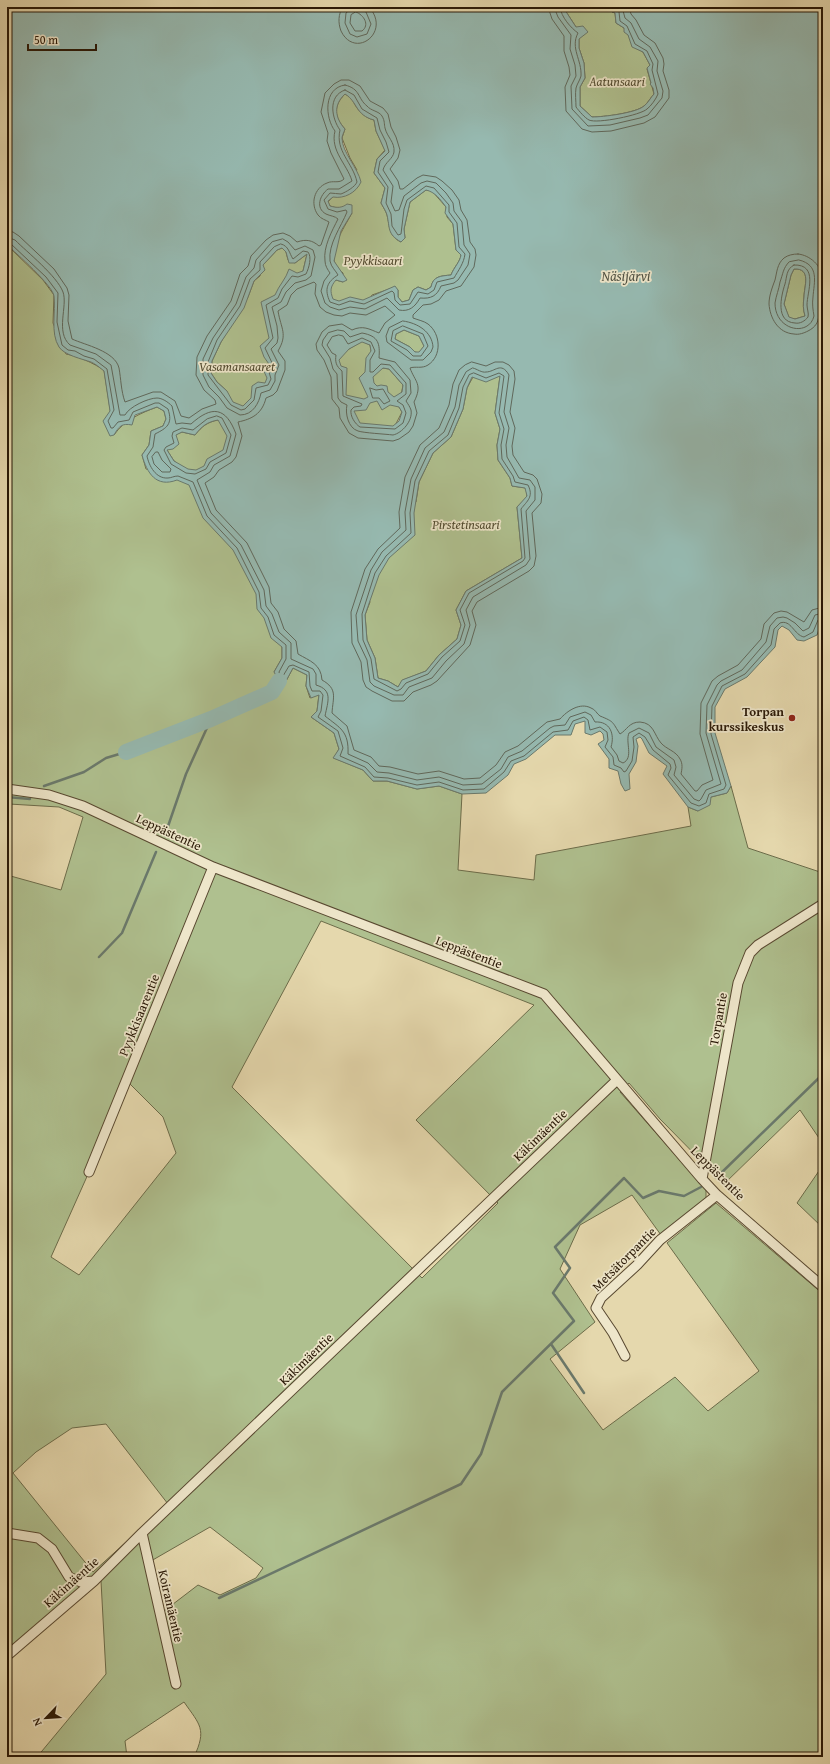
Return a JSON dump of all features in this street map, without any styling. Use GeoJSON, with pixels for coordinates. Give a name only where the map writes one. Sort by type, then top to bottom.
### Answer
{"type":"FeatureCollection","features":[{"type":"Feature","properties":{"kind":"street","name":"Leppästentie"},"geometry":{"type":"LineString","coordinates":[[7,788],[49,796],[83,806],[213,867],[544,994],[717,1195],[755,1226],[823,1287]]}},
{"type":"Feature","properties":{"kind":"street","name":"Pyykkisaarentie"},"geometry":{"type":"LineString","coordinates":[[89,1172],[213,867]]}},
{"type":"Feature","properties":{"kind":"street","name":"Torpantie"},"geometry":{"type":"LineString","coordinates":[[702,1178],[738,983],[750,953],[758,945],[823,904]]}},
{"type":"Feature","properties":{"kind":"street","name":"Käkimäentie"},"geometry":{"type":"LineString","coordinates":[[9,1654],[94,1582],[142,1534],[617,1080]]}},
{"type":"Feature","properties":{"kind":"street","name":"Metsätorpantie"},"geometry":{"type":"LineString","coordinates":[[626,1356],[596,1308],[601,1298],[660,1240],[717,1195]]}},
{"type":"Feature","properties":{"kind":"street"},"geometry":{"type":"LineString","coordinates":[[7,1534],[38,1538],[52,1549],[69,1577],[81,1582],[94,1582]]}},
{"type":"Feature","properties":{"kind":"street","name":"Koiramäentie"},"geometry":{"type":"LineString","coordinates":[[142,1534],[176,1684]]}},
{"type":"Feature","properties":{"kind":"green space","name":"Aatunsaari"},"geometry":{"type":"Polygon","coordinates":[[[563,7],[612,7],[612,12],[615,13],[616,23],[624,28],[636,48],[643,52],[650,65],[647,69],[654,94],[644,106],[627,113],[592,117],[580,106],[580,87],[585,78],[584,63],[579,48],[579,39],[584,34],[576,27],[563,7]]]}},
{"type":"Feature","properties":{"kind":"green space"},"geometry":{"type":"Polygon","coordinates":[[[345,94],[352,98],[360,112],[374,120],[376,131],[385,150],[377,159],[374,173],[385,188],[381,203],[387,214],[390,230],[394,237],[401,242],[405,238],[404,229],[410,202],[426,190],[432,191],[446,207],[447,217],[453,224],[456,250],[461,255],[451,275],[441,276],[436,279],[432,283],[431,287],[426,290],[418,287],[413,290],[409,300],[402,302],[398,297],[398,290],[395,287],[372,295],[343,343],[342,347],[349,349],[362,341],[370,345],[371,351],[383,368],[389,369],[403,385],[399,407],[402,412],[282,647],[282,658],[274,672],[286,681],[293,668],[307,675],[306,686],[310,698],[319,694],[317,711],[311,717],[334,733],[339,749],[334,758],[363,770],[373,781],[387,781],[417,789],[439,786],[462,794],[458,870],[534,880],[536,855],[691,826],[688,807],[698,811],[711,797],[727,793],[731,786],[748,848],[823,873],[823,1144],[800,1110],[724,1184],[660,1119],[629,1083],[620,1092],[706,1190],[706,1199],[661,1235],[632,1195],[580,1225],[560,1269],[595,1322],[550,1359],[603,1430],[675,1377],[708,1411],[759,1371],[667,1243],[716,1203],[823,1294],[823,1757],[194,1757],[198,1748],[201,1733],[198,1722],[184,1702],[125,1741],[127,1757],[37,1757],[106,1674],[101,1581],[11,1657],[7,1666],[7,875],[61,890],[83,817],[59,807],[9,804],[7,809],[7,248],[9,247],[43,280],[54,295],[53,323],[66,354],[85,360],[104,370],[114,435],[128,421],[157,407],[164,411],[166,419],[163,426],[151,431],[149,445],[142,455],[146,469],[157,471],[177,463],[167,450],[175,435],[182,432],[195,435],[205,425],[218,420],[227,391],[217,382],[211,373],[212,361],[221,342],[248,297],[254,281],[260,276],[263,265],[277,250],[282,248],[286,252],[288,260],[295,263],[307,254],[303,271],[343,282],[343,273],[335,264],[334,254],[337,242],[352,213],[344,207],[337,208],[330,206],[328,202],[357,170],[350,158],[342,138],[345,129],[341,125],[336,112],[341,98],[345,94]],[[321,921],[232,1087],[422,1278],[498,1203],[416,1120],[534,1005],[321,921]],[[127,1081],[51,1257],[79,1275],[176,1153],[163,1117],[127,1081]],[[106,1424],[72,1428],[36,1452],[13,1473],[93,1572],[168,1504],[106,1424]],[[210,1527],[151,1561],[164,1611],[198,1585],[220,1595],[256,1578],[263,1568],[210,1527]]]}},
{"type":"Feature","properties":{"kind":"green space"},"geometry":{"type":"Polygon","coordinates":[[[794,269],[800,269],[803,271],[806,278],[803,304],[805,316],[795,319],[789,318],[784,304],[791,275],[794,269]]]}},
{"type":"Feature","properties":{"kind":"green space"},"geometry":{"type":"Polygon","coordinates":[[[404,330],[419,336],[424,346],[419,353],[395,339],[396,334],[404,330]]]}},
{"type":"Feature","properties":{"kind":"green space","name":"Pirstetinsaari"},"geometry":{"type":"Polygon","coordinates":[[[500,376],[495,413],[500,429],[497,445],[498,460],[510,478],[512,486],[526,488],[527,497],[517,507],[522,558],[466,591],[456,610],[461,625],[457,639],[439,655],[426,671],[403,680],[398,687],[388,681],[378,678],[375,658],[367,640],[365,615],[370,602],[349,551],[416,502],[419,482],[433,453],[451,437],[463,409],[467,388],[473,377],[500,376]]]}},
{"type":"Feature","properties":{"kind":"green space"},"geometry":{"type":"Polygon","coordinates":[[[823,1165],[823,1228],[797,1203],[823,1165]]]}},
{"type":"Feature","properties":{"kind":"water","name":"Näsijärvi"},"geometry":{"type":"Polygon","coordinates":[[[7,7],[563,7],[576,27],[583,26],[588,32],[579,39],[579,48],[584,63],[585,78],[580,87],[580,106],[592,117],[634,111],[644,106],[654,94],[653,88],[650,84],[647,68],[650,65],[643,52],[632,47],[628,35],[624,32],[624,28],[616,23],[615,13],[612,12],[612,7],[823,7],[823,618],[817,635],[804,641],[797,640],[789,630],[782,626],[778,630],[775,647],[747,677],[725,689],[715,707],[715,733],[731,786],[727,793],[711,797],[710,805],[698,811],[688,807],[663,774],[667,766],[649,753],[640,737],[636,739],[638,746],[636,762],[629,774],[630,789],[625,791],[621,784],[618,771],[609,768],[609,759],[598,744],[604,740],[603,734],[600,731],[591,735],[585,733],[585,721],[575,724],[571,735],[555,735],[526,759],[514,764],[508,775],[486,793],[462,794],[439,786],[417,789],[387,781],[373,781],[363,770],[333,758],[339,749],[334,733],[311,717],[317,711],[319,695],[311,698],[306,686],[307,675],[293,668],[286,681],[279,681],[274,672],[282,658],[282,647],[271,638],[264,618],[257,609],[256,594],[233,550],[203,518],[189,485],[177,480],[163,482],[158,480],[150,473],[144,462],[142,455],[149,445],[151,431],[163,426],[166,419],[164,411],[157,407],[135,415],[132,425],[126,424],[121,426],[114,435],[110,436],[103,421],[110,411],[104,371],[93,363],[61,350],[56,341],[54,329],[54,296],[52,291],[34,270],[7,245],[7,7]],[[345,94],[337,107],[337,116],[345,129],[342,137],[343,143],[361,182],[353,192],[341,197],[333,197],[328,201],[330,206],[335,207],[341,207],[347,204],[352,205],[352,213],[341,231],[334,261],[347,280],[343,282],[336,280],[331,289],[331,294],[333,299],[339,301],[350,297],[363,300],[395,286],[398,290],[398,297],[402,302],[409,300],[413,290],[418,287],[426,290],[431,287],[432,283],[436,279],[441,276],[451,275],[461,255],[456,250],[453,224],[445,213],[446,207],[442,201],[435,194],[426,190],[410,202],[404,229],[405,238],[401,242],[393,236],[390,230],[387,214],[381,203],[385,188],[374,173],[377,159],[385,151],[376,131],[374,120],[363,115],[345,94]],[[282,248],[277,250],[263,265],[265,270],[254,281],[244,308],[221,342],[212,361],[211,373],[217,382],[227,391],[233,402],[243,406],[251,398],[252,386],[258,382],[265,383],[267,378],[262,367],[271,367],[264,357],[260,346],[269,338],[261,302],[275,295],[289,269],[297,273],[303,271],[307,254],[295,263],[289,263],[286,252],[282,248]],[[794,269],[791,275],[784,304],[789,317],[795,319],[805,316],[803,304],[806,279],[803,272],[800,270],[794,269]],[[404,330],[396,334],[395,339],[410,347],[415,352],[419,352],[424,346],[419,336],[404,330]],[[362,342],[349,349],[339,360],[341,366],[347,368],[346,395],[364,399],[368,397],[359,378],[365,372],[366,358],[371,351],[370,345],[362,342]],[[383,368],[373,377],[374,383],[377,386],[387,386],[388,392],[394,397],[402,392],[403,385],[389,369],[383,368]],[[500,376],[486,382],[472,377],[467,388],[463,409],[451,437],[433,453],[419,482],[414,513],[415,535],[389,558],[379,575],[365,615],[367,640],[375,658],[378,678],[388,681],[398,687],[402,680],[426,671],[439,655],[457,639],[461,625],[456,610],[466,591],[522,558],[517,507],[527,496],[525,488],[512,486],[510,478],[498,460],[497,445],[500,429],[495,413],[500,376]],[[377,401],[370,403],[366,410],[354,411],[360,423],[393,426],[399,421],[402,412],[399,407],[390,405],[382,410],[377,401]],[[218,420],[208,423],[195,435],[182,432],[176,435],[179,444],[173,449],[167,450],[174,461],[188,469],[196,470],[204,466],[207,459],[223,450],[227,436],[218,420]]]}},
{"type":"Feature","properties":{"kind":"waterway"},"geometry":{"type":"LineString","coordinates":[[126,752],[211,719],[272,692],[279,681]]}},
{"type":"Feature","properties":{"kind":"waterway"},"geometry":{"type":"LineString","coordinates":[[165,835],[186,774],[211,719]]}},
{"type":"Feature","properties":{"kind":"waterway"},"geometry":{"type":"LineString","coordinates":[[44,786],[84,772],[106,758],[126,752]]}},
{"type":"Feature","properties":{"kind":"waterway"},"geometry":{"type":"LineString","coordinates":[[7,797],[30,799]]}},
{"type":"Feature","properties":{"kind":"waterway"},"geometry":{"type":"LineString","coordinates":[[99,957],[122,933],[156,852]]}},
{"type":"Feature","properties":{"kind":"waterway"},"geometry":{"type":"LineString","coordinates":[[716,1178],[823,1074]]}},
{"type":"Feature","properties":{"kind":"waterway"},"geometry":{"type":"LineString","coordinates":[[219,1598],[461,1484],[481,1454],[502,1392],[574,1321],[553,1293],[570,1268],[555,1247],[624,1178],[643,1198],[659,1191],[684,1196],[701,1187]]}},
{"type":"Feature","properties":{"kind":"waterway"},"geometry":{"type":"LineString","coordinates":[[551,1344],[584,1393]]}},
{"type":"Feature","properties":{"kind":"place","name":"Torpan kurssikeskus"},"geometry":{"type":"Point","coordinates":[792,718]}},
{"type":"Feature","properties":{"kind":"park label","name":"Pyykkisaari"},"geometry":{"type":"Point","coordinates":[373,260]}},
{"type":"Feature","properties":{"kind":"park label","name":"Vasamansaaret"},"geometry":{"type":"Point","coordinates":[237,366]}}]}
